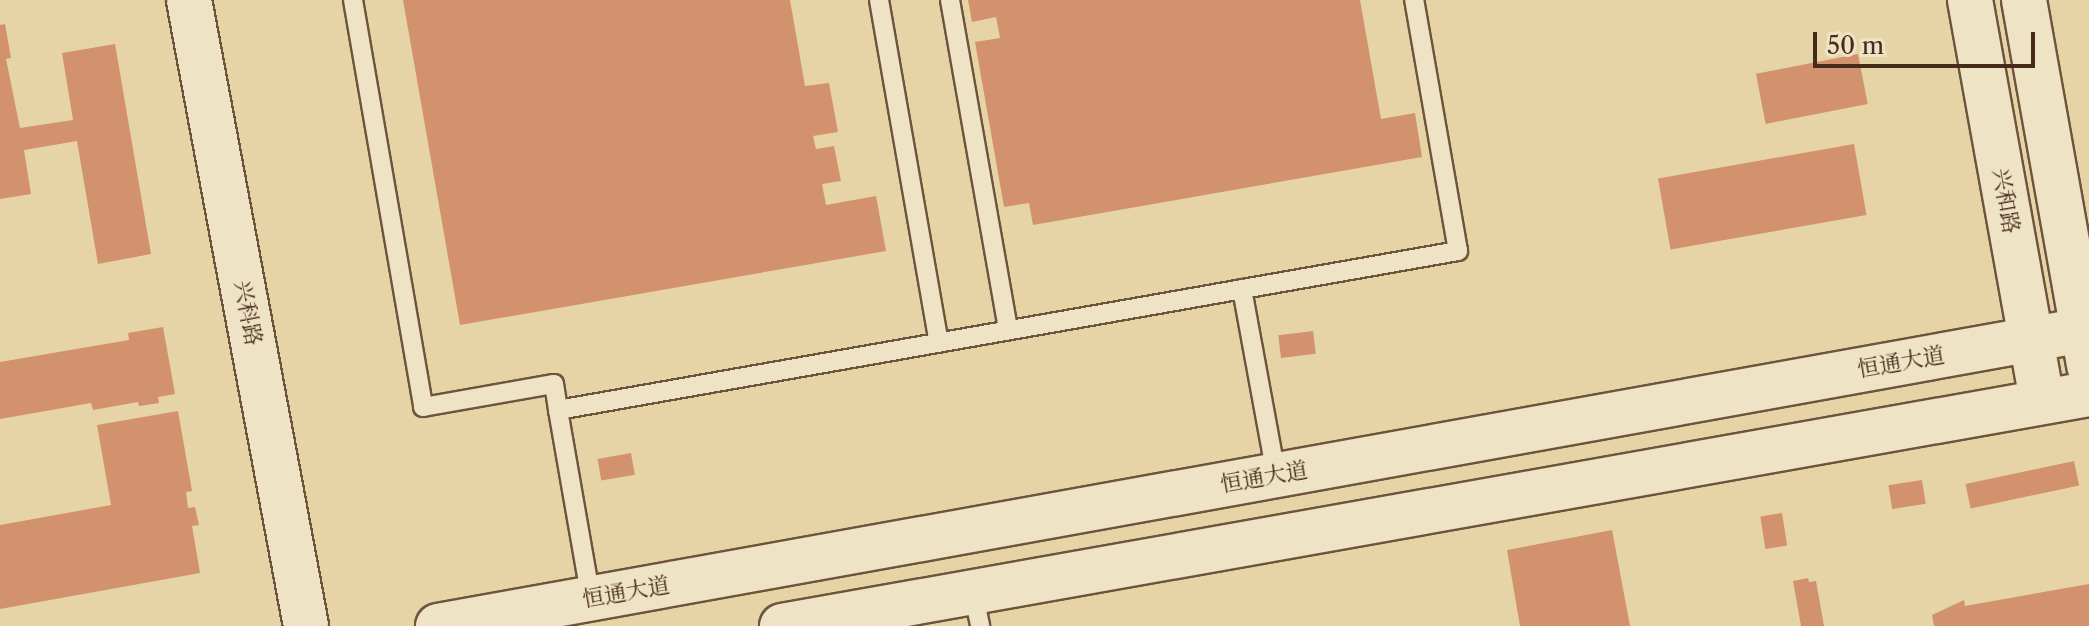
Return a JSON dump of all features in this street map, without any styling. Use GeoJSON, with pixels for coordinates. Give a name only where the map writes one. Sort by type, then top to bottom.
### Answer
{"type":"FeatureCollection","features":[{"type":"Feature","properties":{"kind":"main road","name":"兴科路"},"geometry":{"type":"LineString","coordinates":[[189,0],[306,626]]}},
{"type":"Feature","properties":{"kind":"main road","name":"兴和路"},"geometry":{"type":"LineString","coordinates":[[1970,0],[2042,402]]}},
{"type":"Feature","properties":{"kind":"main road"},"geometry":{"type":"LineString","coordinates":[[2024,0],[2087,341]]}},
{"type":"Feature","properties":{"kind":"main road","name":"恒通大道"},"geometry":{"type":"LineString","coordinates":[[438,626],[2031,339],[2087,341]]}},
{"type":"Feature","properties":{"kind":"main road"},"geometry":{"type":"LineString","coordinates":[[782,626],[977,609],[2089,394]]}},
{"type":"Feature","properties":{"kind":"lane"},"geometry":{"type":"LineString","coordinates":[[353,0],[423,407],[554,384],[591,599]]}},
{"type":"Feature","properties":{"kind":"lane"},"geometry":{"type":"LineString","coordinates":[[879,0],[939,343]]}},
{"type":"Feature","properties":{"kind":"lane"},"geometry":{"type":"LineString","coordinates":[[950,0],[1008,330]]}},
{"type":"Feature","properties":{"kind":"lane"},"geometry":{"type":"LineString","coordinates":[[558,410],[1458,251],[1414,0]]}},
{"type":"Feature","properties":{"kind":"lane"},"geometry":{"type":"LineString","coordinates":[[1242,289],[1276,475]]}},
{"type":"Feature","properties":{"kind":"building"},"geometry":{"type":"Polygon","coordinates":[[[403,0],[790,0],[805,86],[829,83],[838,132],[813,136],[816,149],[834,146],[841,181],[822,184],[826,205],[876,196],[886,251],[460,325],[403,0]]]}},
{"type":"Feature","properties":{"kind":"building"},"geometry":{"type":"Polygon","coordinates":[[[968,0],[1360,0],[1381,119],[1415,113],[1422,157],[1033,225],[1029,203],[1004,207],[975,42],[1000,38],[996,17],[972,22],[968,0]]]}},
{"type":"Feature","properties":{"kind":"building"},"geometry":{"type":"Polygon","coordinates":[[[5,24],[11,58],[6,59],[20,128],[73,120],[62,53],[115,44],[151,254],[98,264],[77,141],[24,150],[31,194],[0,199],[0,25],[5,24]]]}},
{"type":"Feature","properties":{"kind":"building"},"geometry":{"type":"Polygon","coordinates":[[[1858,54],[1868,104],[1766,124],[1756,74],[1858,54]]]}},
{"type":"Feature","properties":{"kind":"building"},"geometry":{"type":"Polygon","coordinates":[[[1854,144],[1867,215],[1671,249],[1658,179],[1854,144]]]}},
{"type":"Feature","properties":{"kind":"building"},"geometry":{"type":"Polygon","coordinates":[[[163,327],[175,394],[158,397],[159,403],[139,406],[138,402],[93,410],[91,403],[0,419],[0,362],[129,340],[128,333],[163,327]]]}},
{"type":"Feature","properties":{"kind":"building"},"geometry":{"type":"Polygon","coordinates":[[[1313,331],[1316,354],[1281,358],[1278,335],[1313,331]]]}},
{"type":"Feature","properties":{"kind":"building"},"geometry":{"type":"Polygon","coordinates":[[[178,411],[192,491],[186,492],[188,508],[195,507],[199,525],[192,526],[200,573],[0,609],[0,525],[111,505],[97,425],[178,411]]]}},
{"type":"Feature","properties":{"kind":"building"},"geometry":{"type":"Polygon","coordinates":[[[631,453],[635,475],[601,481],[598,459],[631,453]]]}},
{"type":"Feature","properties":{"kind":"building"},"geometry":{"type":"Polygon","coordinates":[[[2074,461],[2079,485],[1971,509],[1965,484],[2074,461]]]}},
{"type":"Feature","properties":{"kind":"building"},"geometry":{"type":"Polygon","coordinates":[[[1922,480],[1926,504],[1892,509],[1888,485],[1922,480]]]}},
{"type":"Feature","properties":{"kind":"building"},"geometry":{"type":"Polygon","coordinates":[[[1782,513],[1787,546],[1765,549],[1760,516],[1782,513]]]}},
{"type":"Feature","properties":{"kind":"building"},"geometry":{"type":"Polygon","coordinates":[[[1612,530],[1630,626],[1520,626],[1507,550],[1612,530]]]}},
{"type":"Feature","properties":{"kind":"building"},"geometry":{"type":"Polygon","coordinates":[[[1808,578],[1809,582],[1816,581],[1824,626],[1801,626],[1793,581],[1808,578]]]}},
{"type":"Feature","properties":{"kind":"building"},"geometry":{"type":"Polygon","coordinates":[[[2089,584],[2089,626],[1934,626],[1932,615],[1964,600],[1965,606],[2089,584]]]}}]}
